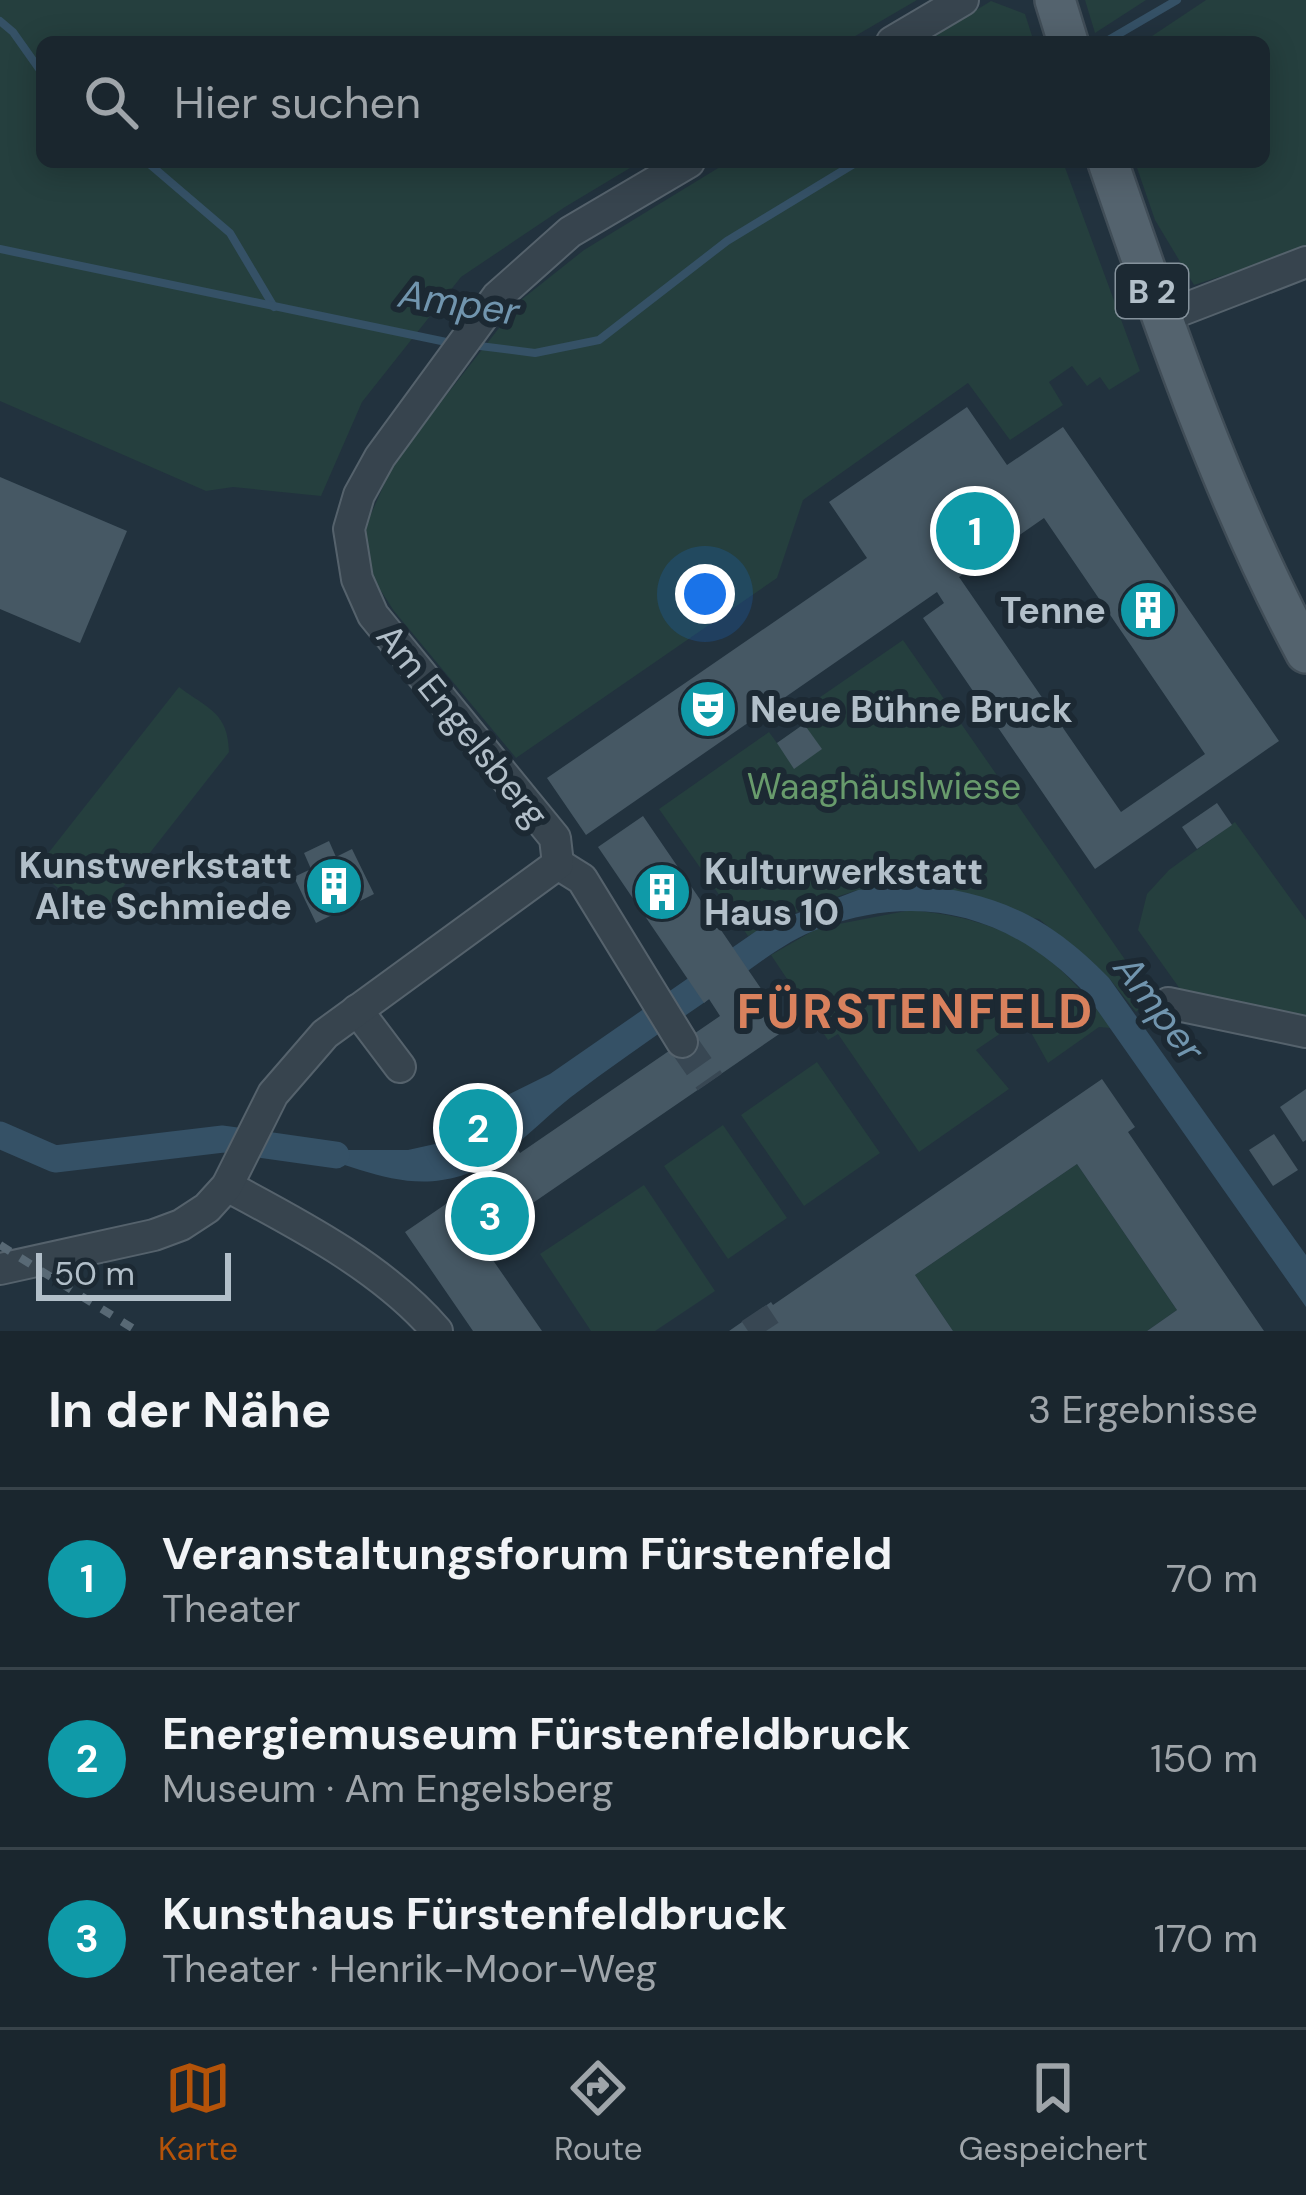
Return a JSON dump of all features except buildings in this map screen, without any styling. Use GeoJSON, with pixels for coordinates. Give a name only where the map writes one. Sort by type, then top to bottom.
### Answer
{"type":"FeatureCollection","features":[{"type":"Feature","properties":{"kind":"main road","name":"B 2"},"geometry":{"type":"LineString","coordinates":[[1110,168],[1161,318],[1259,557],[1306,653]]}},
{"type":"Feature","properties":{"kind":"street"},"geometry":{"type":"LineString","coordinates":[[902,36],[963,0]]}},
{"type":"Feature","properties":{"kind":"street","name":"Am Engelsberg"},"geometry":{"type":"LineString","coordinates":[[0,1269],[167,1230],[207,1208],[317,1025],[357,1010],[557,864],[555,838],[373,615],[357,579],[349,529],[359,495],[380,457],[497,297],[570,232],[679,168]]}},
{"type":"Feature","properties":{"kind":"street"},"geometry":{"type":"LineString","coordinates":[[1161,318],[1306,262]]}},
{"type":"Feature","properties":{"kind":"street"},"geometry":{"type":"LineString","coordinates":[[557,864],[582,879],[678,1035]]}},
{"type":"Feature","properties":{"kind":"street"},"geometry":{"type":"LineString","coordinates":[[1168,1003],[1306,1032]]}},
{"type":"Feature","properties":{"kind":"street"},"geometry":{"type":"LineString","coordinates":[[357,1010],[400,1067]]}},
{"type":"Feature","properties":{"kind":"street"},"geometry":{"type":"LineString","coordinates":[[238,1160],[337,1250],[412,1302],[437,1331]]}},
{"type":"Feature","properties":{"kind":"green space"},"geometry":{"type":"Polygon","coordinates":[[[0,0],[917,0],[855,36],[36,36],[36,168],[630,168],[461,277],[362,402],[321,496],[233,487],[206,491],[0,401],[0,0]]]}},
{"type":"Feature","properties":{"kind":"green space"},"geometry":{"type":"Polygon","coordinates":[[[1085,0],[1146,0],[1095,33],[1085,0]]]}},
{"type":"Feature","properties":{"kind":"green space"},"geometry":{"type":"Polygon","coordinates":[[[1206,0],[1306,0],[1306,249],[1194,285],[1155,220],[1137,168],[1270,168],[1270,36],[1152,36],[1206,0]]]}},
{"type":"Feature","properties":{"kind":"green space"},"geometry":{"type":"Polygon","coordinates":[[[991,1],[1025,14],[1032,36],[934,36],[991,1]]]}},
{"type":"Feature","properties":{"kind":"green space"},"geometry":{"type":"Polygon","coordinates":[[[718,168],[1065,168],[1140,371],[1109,390],[1100,377],[1087,386],[1072,366],[1049,382],[1063,405],[1010,440],[968,383],[803,500],[777,578],[516,758],[394,611],[372,577],[364,530],[394,462],[521,300],[584,250],[718,168]]]}},
{"type":"Feature","properties":{"kind":"green space","name":"Waaghäuslwiese"},"geometry":{"type":"Polygon","coordinates":[[[903,640],[1151,997],[1136,1012],[1109,978],[1039,919],[858,890],[811,905],[748,936],[659,809],[769,732],[777,743],[804,724],[797,713],[903,640]]]}},
{"type":"Feature","properties":{"kind":"green space"},"geometry":{"type":"Polygon","coordinates":[[[179,687],[220,720],[229,752],[98,919],[35,870],[179,687]]]}},
{"type":"Feature","properties":{"kind":"green space"},"geometry":{"type":"Polygon","coordinates":[[[1235,822],[1306,920],[1306,1022],[1180,989],[1138,930],[1147,894],[1169,870],[1235,822]]]}},
{"type":"Feature","properties":{"kind":"green space"},"geometry":{"type":"Polygon","coordinates":[[[911,910],[975,922],[1026,943],[1069,978],[1111,1028],[1099,1027],[1048,1063],[1023,1018],[976,1050],[1009,1089],[919,1152],[838,1034],[828,1040],[771,955],[818,928],[911,910]]]}},
{"type":"Feature","properties":{"kind":"green space"},"geometry":{"type":"Polygon","coordinates":[[[817,1062],[880,1153],[804,1206],[741,1115],[817,1062]]]}},
{"type":"Feature","properties":{"kind":"green space"},"geometry":{"type":"Polygon","coordinates":[[[723,1125],[787,1218],[728,1259],[664,1166],[723,1125]]]}},
{"type":"Feature","properties":{"kind":"green space"},"geometry":{"type":"Polygon","coordinates":[[[1077,1164],[1177,1310],[1147,1331],[953,1331],[915,1275],[1077,1164]]]}},
{"type":"Feature","properties":{"kind":"green space"},"geometry":{"type":"Polygon","coordinates":[[[644,1185],[715,1291],[655,1331],[591,1331],[540,1254],[644,1185]]]}},
{"type":"Feature","properties":{"kind":"water"},"geometry":{"type":"Polygon","coordinates":[[[908,883],[968,893],[1018,910],[1064,938],[1109,978],[1306,1255],[1306,1307],[1086,994],[1058,967],[997,929],[931,912],[859,917],[790,942],[587,1085],[512,1148],[462,1175],[406,1181],[300,1150],[408,1150],[435,1144],[487,1105],[550,1074],[762,927],[858,890],[908,883]]]}},
{"type":"Feature","properties":{"kind":"waterway","name":"Amper"},"geometry":{"type":"LineString","coordinates":[[1115,36],[1177,0]]}},
{"type":"Feature","properties":{"kind":"waterway"},"geometry":{"type":"LineString","coordinates":[[0,21],[36,65]]}},
{"type":"Feature","properties":{"kind":"waterway"},"geometry":{"type":"LineString","coordinates":[[154,168],[230,233],[274,307]]}},
{"type":"Feature","properties":{"kind":"waterway","name":"Amper"},"geometry":{"type":"LineString","coordinates":[[472,345],[535,353],[599,340],[727,241],[847,168]]}},
{"type":"Feature","properties":{"kind":"waterway","name":"Amper"},"geometry":{"type":"LineString","coordinates":[[0,249],[451,343]]}},
{"type":"Feature","properties":{"kind":"waterway","name":"Amper"},"geometry":{"type":"LineString","coordinates":[[0,1135],[55,1159],[223,1139],[336,1155]]}},
{"type":"Feature","properties":{"kind":"tunnel"},"geometry":{"type":"LineString","coordinates":[[682,1042],[710,1082]]}},
{"type":"Feature","properties":{"kind":"tunnel"},"geometry":{"type":"LineString","coordinates":[[754,1313],[766,1331]]}},
{"type":"Feature","properties":{"kind":"railway"},"geometry":{"type":"LineString","coordinates":[[0,1245],[137,1331]]}},
{"type":"Feature","properties":{"kind":"place","name":"Veranstaltungsforum Fürstenfeld"},"geometry":{"type":"Point","coordinates":[975,531]}},
{"type":"Feature","properties":{"kind":"place","name":"Tenne"},"geometry":{"type":"Point","coordinates":[1148,610]}},
{"type":"Feature","properties":{"kind":"place","name":"Neue Bühne Bruck"},"geometry":{"type":"Point","coordinates":[708,709]}},
{"type":"Feature","properties":{"kind":"place","name":"Kunstwerkstatt Alte Schmiede"},"geometry":{"type":"Point","coordinates":[334,886]}},
{"type":"Feature","properties":{"kind":"place","name":"Kulturwerkstatt Haus 10"},"geometry":{"type":"Point","coordinates":[662,892]}},
{"type":"Feature","properties":{"kind":"place","name":"Energiemuseum Fürstenfeldbruck"},"geometry":{"type":"Point","coordinates":[478,1128]}},
{"type":"Feature","properties":{"kind":"place","name":"Kunsthaus Fürstenfeldbruck"},"geometry":{"type":"Point","coordinates":[490,1216]}},
{"type":"Feature","properties":{"kind":"district","name":"FÜRSTENFELD"},"geometry":{"type":"Point","coordinates":[916,1011]}}]}
